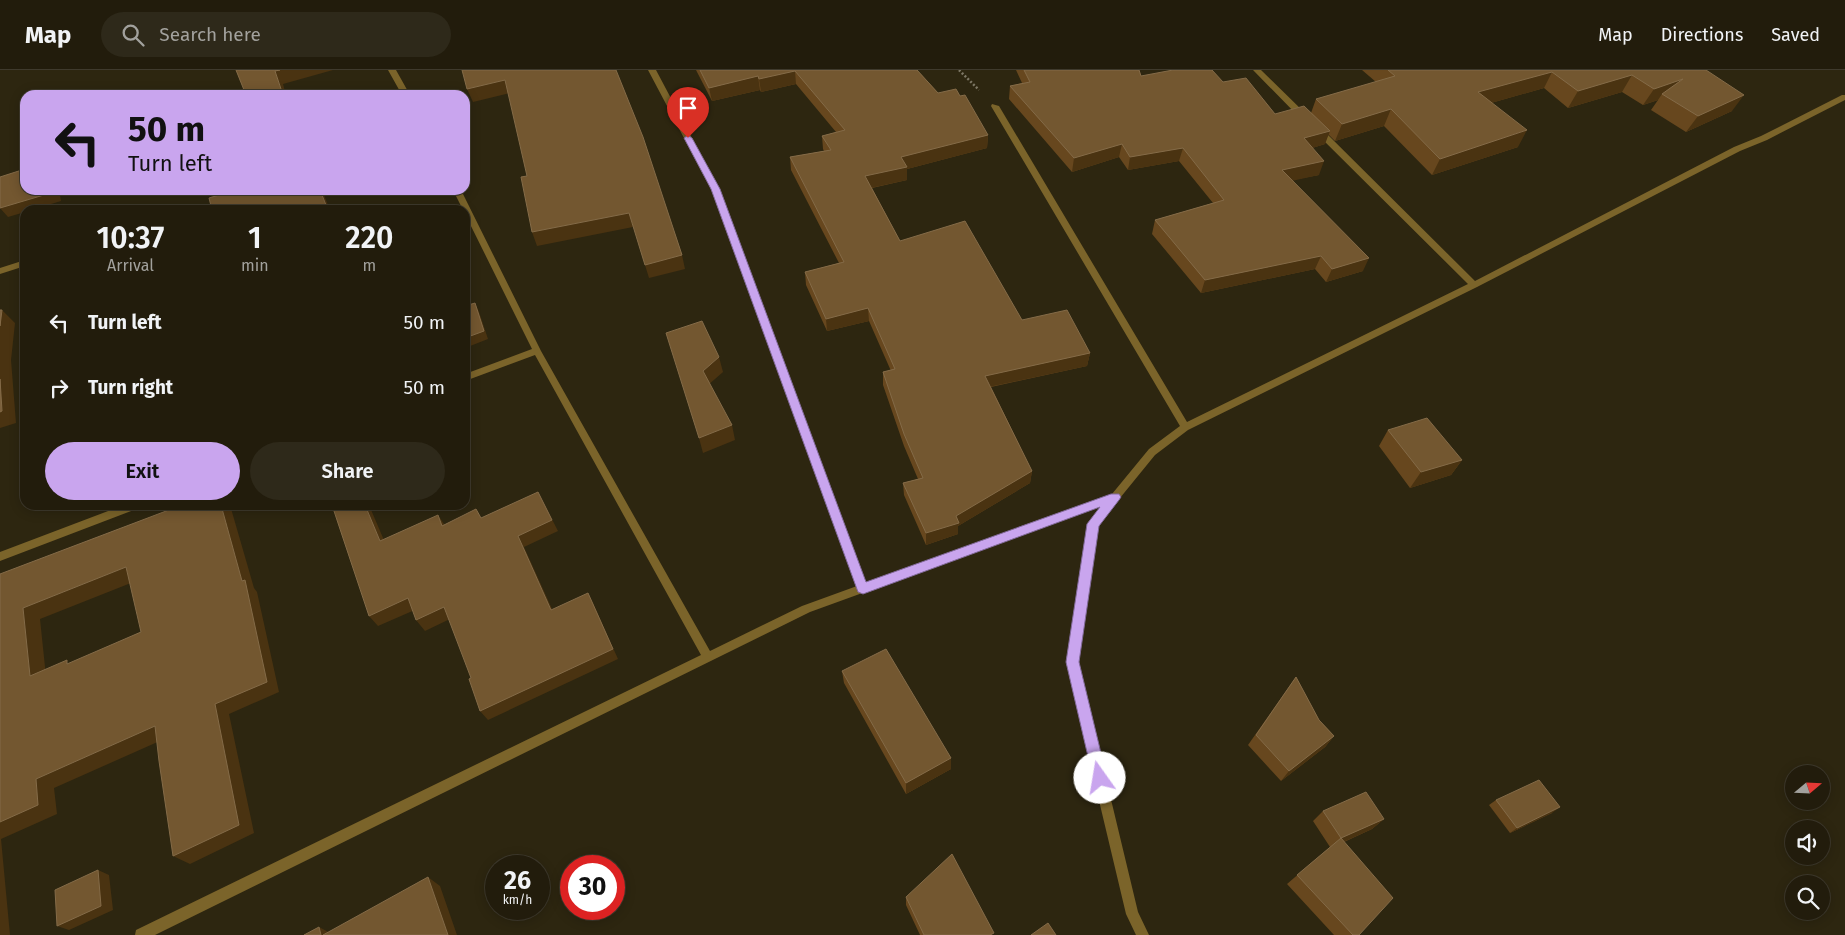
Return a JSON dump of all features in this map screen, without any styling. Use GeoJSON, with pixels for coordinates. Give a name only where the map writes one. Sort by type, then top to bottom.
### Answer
{"type":"FeatureCollection","features":[{"type":"Feature","properties":{"kind":"street"},"geometry":{"type":"LineString","coordinates":[[392,70],[403,90]]}},
{"type":"Feature","properties":{"kind":"street"},"geometry":{"type":"LineString","coordinates":[[652,70],[715,189],[863,589]]}},
{"type":"Feature","properties":{"kind":"street"},"geometry":{"type":"LineString","coordinates":[[1257,70],[1474,285]]}},
{"type":"Feature","properties":{"kind":"street"},"geometry":{"type":"LineString","coordinates":[[1143,935],[1132,914],[1072,662],[1093,524],[1152,452],[1185,428],[1474,285],[1737,149],[1764,138],[1845,97]]}},
{"type":"Feature","properties":{"kind":"street"},"geometry":{"type":"LineString","coordinates":[[995,106],[1185,428]]}},
{"type":"Feature","properties":{"kind":"street"},"geometry":{"type":"LineString","coordinates":[[222,205],[235,201]]}},
{"type":"Feature","properties":{"kind":"street"},"geometry":{"type":"LineString","coordinates":[[470,216],[537,351],[708,657]]}},
{"type":"Feature","properties":{"kind":"street"},"geometry":{"type":"LineString","coordinates":[[0,271],[20,265]]}},
{"type":"Feature","properties":{"kind":"street"},"geometry":{"type":"LineString","coordinates":[[470,376],[537,351]]}},
{"type":"Feature","properties":{"kind":"street"},"geometry":{"type":"LineString","coordinates":[[141,935],[806,609],[1115,497]]}},
{"type":"Feature","properties":{"kind":"street"},"geometry":{"type":"LineString","coordinates":[[0,557],[123,510]]}},
{"type":"Feature","properties":{"kind":"building"},"geometry":{"type":"Polygon","coordinates":[[[236,70],[280,70],[275,71],[281,90],[244,90],[236,70]]]}},
{"type":"Feature","properties":{"kind":"building"},"geometry":{"type":"Polygon","coordinates":[[[462,70],[616,70],[643,137],[682,255],[645,265],[629,213],[532,232],[521,177],[527,176],[505,80],[467,89],[462,70]]]}},
{"type":"Feature","properties":{"kind":"building"},"geometry":{"type":"Polygon","coordinates":[[[700,70],[917,70],[938,93],[956,89],[960,96],[965,95],[988,135],[901,157],[907,167],[865,176],[900,241],[965,221],[1022,320],[1067,310],[1090,353],[985,376],[1032,471],[956,516],[959,523],[926,533],[903,483],[923,478],[904,434],[883,372],[895,369],[868,308],[826,319],[805,272],[844,262],[790,157],[831,150],[822,136],[845,130],[795,71],[759,79],[758,76],[709,88],[700,70]]]}},
{"type":"Feature","properties":{"kind":"building"},"geometry":{"type":"Polygon","coordinates":[[[1024,70],[1139,70],[1141,76],[1173,70],[1212,70],[1223,82],[1246,78],[1275,114],[1304,106],[1330,131],[1304,138],[1324,161],[1282,170],[1369,258],[1332,269],[1321,256],[1205,280],[1155,220],[1224,200],[1183,148],[1130,157],[1122,144],[1074,158],[1010,86],[1030,82],[1024,70]]]}},
{"type":"Feature","properties":{"kind":"building"},"geometry":{"type":"Polygon","coordinates":[[[1388,70],[1706,70],[1744,95],[1698,116],[1662,94],[1683,79],[1654,89],[1632,75],[1578,91],[1552,72],[1478,92],[1527,130],[1440,159],[1391,109],[1342,124],[1316,99],[1395,76],[1388,70]]]}},
{"type":"Feature","properties":{"kind":"building"},"geometry":{"type":"Polygon","coordinates":[[[20,171],[20,195],[44,195],[0,208],[0,177],[20,171]]]}},
{"type":"Feature","properties":{"kind":"building"},"geometry":{"type":"Polygon","coordinates":[[[219,195],[322,195],[326,205],[211,205],[209,198],[219,195]]]}},
{"type":"Feature","properties":{"kind":"building"},"geometry":{"type":"Polygon","coordinates":[[[475,303],[484,331],[470,336],[470,304],[475,303]]]}},
{"type":"Feature","properties":{"kind":"building"},"geometry":{"type":"Polygon","coordinates":[[[0,310],[2,310],[0,326],[0,310]]]}},
{"type":"Feature","properties":{"kind":"building"},"geometry":{"type":"Polygon","coordinates":[[[702,321],[719,357],[703,371],[732,425],[699,438],[666,333],[702,321]]]}},
{"type":"Feature","properties":{"kind":"building"},"geometry":{"type":"Polygon","coordinates":[[[0,379],[2,411],[0,412],[0,379]]]}},
{"type":"Feature","properties":{"kind":"building"},"geometry":{"type":"Polygon","coordinates":[[[1427,418],[1462,460],[1421,472],[1388,430],[1427,418]]]}},
{"type":"Feature","properties":{"kind":"building"},"geometry":{"type":"Polygon","coordinates":[[[538,492],[552,520],[518,536],[551,610],[588,593],[613,649],[480,711],[469,679],[471,678],[444,607],[416,620],[408,598],[369,616],[334,510],[367,510],[380,541],[438,515],[442,526],[476,509],[481,518],[538,492]]]}},
{"type":"Feature","properties":{"kind":"building"},"geometry":{"type":"Polygon","coordinates":[[[169,510],[222,510],[242,581],[245,580],[267,682],[215,704],[239,825],[173,856],[155,726],[36,779],[38,805],[0,822],[0,574],[169,510]],[[126,567],[23,608],[30,676],[67,660],[67,664],[141,632],[126,567]]]}},
{"type":"Feature","properties":{"kind":"building"},"geometry":{"type":"Polygon","coordinates":[[[886,649],[951,758],[906,783],[842,671],[886,649]]]}},
{"type":"Feature","properties":{"kind":"building"},"geometry":{"type":"Polygon","coordinates":[[[1296,677],[1319,720],[1334,736],[1289,771],[1256,735],[1296,677]]]}},
{"type":"Feature","properties":{"kind":"building"},"geometry":{"type":"Polygon","coordinates":[[[1539,780],[1560,807],[1517,828],[1496,800],[1539,780]]]}},
{"type":"Feature","properties":{"kind":"building"},"geometry":{"type":"Polygon","coordinates":[[[1366,792],[1384,819],[1341,838],[1323,811],[1366,792]]]}},
{"type":"Feature","properties":{"kind":"building"},"geometry":{"type":"Polygon","coordinates":[[[1341,838],[1393,898],[1359,935],[1353,935],[1297,875],[1341,838]]]}},
{"type":"Feature","properties":{"kind":"building"},"geometry":{"type":"Polygon","coordinates":[[[952,854],[994,933],[990,935],[924,935],[906,897],[952,854]]]}},
{"type":"Feature","properties":{"kind":"building"},"geometry":{"type":"Polygon","coordinates":[[[98,870],[101,906],[57,926],[55,890],[98,870]]]}},
{"type":"Feature","properties":{"kind":"building"},"geometry":{"type":"Polygon","coordinates":[[[428,877],[448,935],[323,935],[428,877]]]}},
{"type":"Feature","properties":{"kind":"building"},"geometry":{"type":"Polygon","coordinates":[[[1048,923],[1056,935],[1031,935],[1048,923]]]}},
{"type":"Feature","properties":{"kind":"building"},"geometry":{"type":"Polygon","coordinates":[[[319,927],[321,935],[304,935],[319,927]]]}},
{"type":"Feature","properties":{"kind":"route"},"geometry":{"type":"LineString","coordinates":[[688,138],[715,189],[863,589],[1115,497],[1093,524],[1072,662],[1100,778]]}}]}
